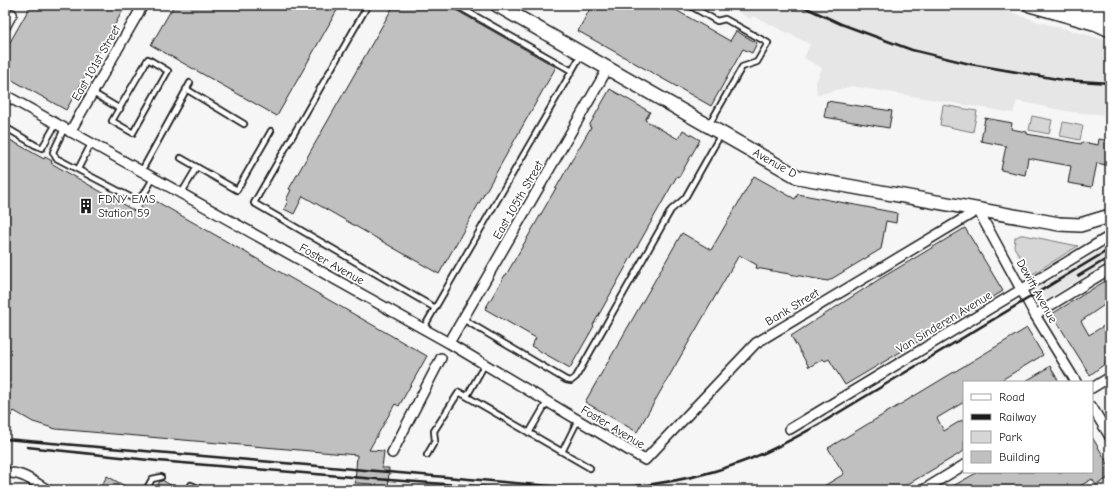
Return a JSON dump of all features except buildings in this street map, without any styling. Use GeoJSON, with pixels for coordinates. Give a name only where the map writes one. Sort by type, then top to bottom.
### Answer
{"type":"FeatureCollection","features":[{"type":"Feature","properties":{"kind":"highway"},"geometry":{"type":"LineString","coordinates":[[1078,5],[1110,16]]}},
{"type":"Feature","properties":{"kind":"main road","name":"Avenue D"},"geometry":{"type":"LineString","coordinates":[[497,5],[798,177],[1072,226],[1089,223],[1110,216]]}},
{"type":"Feature","properties":{"kind":"main road"},"geometry":{"type":"LineString","coordinates":[[1030,5],[1098,24],[1110,30]]}},
{"type":"Feature","properties":{"kind":"street","name":"East 101st Street"},"geometry":{"type":"LineString","coordinates":[[63,128],[93,93],[143,5]]}},
{"type":"Feature","properties":{"kind":"street"},"geometry":{"type":"LineString","coordinates":[[5,27],[12,14]]}},
{"type":"Feature","properties":{"kind":"street","name":"East 105th Street"},"geometry":{"type":"LineString","coordinates":[[449,343],[608,68]]}},
{"type":"Feature","properties":{"kind":"street","name":"Foster Avenue"},"geometry":{"type":"LineString","coordinates":[[5,95],[449,343],[645,460]]}},
{"type":"Feature","properties":{"kind":"street","name":"Dewitt Avenue"},"geometry":{"type":"LineString","coordinates":[[978,210],[1035,315],[1075,381]]}},
{"type":"Feature","properties":{"kind":"street","name":"Bank Street"},"geometry":{"type":"LineString","coordinates":[[645,460],[756,343],[978,210]]}},
{"type":"Feature","properties":{"kind":"street","name":"Van Sinderen Avenue"},"geometry":{"type":"LineString","coordinates":[[790,429],[1110,236]]}},
{"type":"Feature","properties":{"kind":"street"},"geometry":{"type":"LineString","coordinates":[[1035,315],[1110,269]]}},
{"type":"Feature","properties":{"kind":"street"},"geometry":{"type":"LineString","coordinates":[[392,453],[441,358]]}},
{"type":"Feature","properties":{"kind":"street"},"geometry":{"type":"LineString","coordinates":[[1093,387],[1110,377]]}},
{"type":"Feature","properties":{"kind":"street"},"geometry":{"type":"LineString","coordinates":[[1093,409],[1110,437]]}},
{"type":"Feature","properties":{"kind":"street"},"geometry":{"type":"LineString","coordinates":[[923,490],[963,466]]}},
{"type":"Feature","properties":{"kind":"street"},"geometry":{"type":"LineString","coordinates":[[5,473],[12,472],[20,474],[48,490]]}},
{"type":"Feature","properties":{"kind":"lane"},"geometry":{"type":"LineString","coordinates":[[368,5],[254,203],[435,308]]}},
{"type":"Feature","properties":{"kind":"lane"},"geometry":{"type":"LineString","coordinates":[[456,5],[572,71]]}},
{"type":"Feature","properties":{"kind":"lane"},"geometry":{"type":"LineString","coordinates":[[689,5],[717,21],[725,19],[768,43],[757,62],[742,67],[708,125]]}},
{"type":"Feature","properties":{"kind":"lane"},"geometry":{"type":"LineString","coordinates":[[423,329],[582,53]]}},
{"type":"Feature","properties":{"kind":"lane"},"geometry":{"type":"LineString","coordinates":[[148,59],[168,71],[133,133],[112,121],[120,109],[148,59]]}},
{"type":"Feature","properties":{"kind":"lane"},"geometry":{"type":"LineString","coordinates":[[141,172],[190,83]]}},
{"type":"Feature","properties":{"kind":"lane"},"geometry":{"type":"LineString","coordinates":[[186,90],[244,124]]}},
{"type":"Feature","properties":{"kind":"lane"},"geometry":{"type":"LineString","coordinates":[[93,93],[120,109]]}},
{"type":"Feature","properties":{"kind":"lane"},"geometry":{"type":"LineString","coordinates":[[5,127],[42,148],[63,128]]}},
{"type":"Feature","properties":{"kind":"lane"},"geometry":{"type":"LineString","coordinates":[[63,128],[54,154],[56,158],[136,199],[144,193],[153,178]]}},
{"type":"Feature","properties":{"kind":"lane"},"geometry":{"type":"LineString","coordinates":[[181,158],[237,190],[271,131]]}},
{"type":"Feature","properties":{"kind":"lane"},"geometry":{"type":"LineString","coordinates":[[463,319],[566,380],[571,381],[576,377],[584,364],[671,210],[685,198],[722,133]]}},
{"type":"Feature","properties":{"kind":"lane"},"geometry":{"type":"LineString","coordinates":[[78,169],[91,144]]}},
{"type":"Feature","properties":{"kind":"lane"},"geometry":{"type":"LineString","coordinates":[[180,194],[197,167]]}},
{"type":"Feature","properties":{"kind":"lane"},"geometry":{"type":"LineString","coordinates":[[466,396],[485,364]]}},
{"type":"Feature","properties":{"kind":"lane"},"geometry":{"type":"LineString","coordinates":[[427,455],[434,441],[434,431],[459,392],[590,468]]}},
{"type":"Feature","properties":{"kind":"lane"},"geometry":{"type":"LineString","coordinates":[[529,433],[548,402]]}},
{"type":"Feature","properties":{"kind":"lane"},"geometry":{"type":"LineString","coordinates":[[562,452],[578,420]]}},
{"type":"Feature","properties":{"kind":"lane"},"geometry":{"type":"LineString","coordinates":[[146,490],[152,479],[161,477]]}},
{"type":"Feature","properties":{"kind":"lane"},"geometry":{"type":"LineString","coordinates":[[191,485],[203,490]]}},
{"type":"Feature","properties":{"kind":"shaded area"},"geometry":{"type":"Polygon","coordinates":[[[727,5],[992,5],[1036,21],[1110,41],[1110,115],[1071,112],[1017,101],[1013,113],[852,86],[817,95],[816,82],[822,68],[804,58],[810,44],[753,16],[750,19],[727,5]]]}},
{"type":"Feature","properties":{"kind":"shaded area"},"geometry":{"type":"Polygon","coordinates":[[[1110,245],[1110,261],[1046,300],[1038,288],[1110,245]]]}},
{"type":"Feature","properties":{"kind":"green space"},"geometry":{"type":"Polygon","coordinates":[[[943,105],[977,111],[973,132],[940,125],[943,105]]]}},
{"type":"Feature","properties":{"kind":"green space"},"geometry":{"type":"Polygon","coordinates":[[[1032,116],[1052,120],[1049,134],[1029,130],[1032,116]]]}},
{"type":"Feature","properties":{"kind":"green space"},"geometry":{"type":"Polygon","coordinates":[[[1063,122],[1083,126],[1080,140],[1060,136],[1063,122]]]}},
{"type":"Feature","properties":{"kind":"green space"},"geometry":{"type":"Polygon","coordinates":[[[1020,235],[1078,246],[1031,275],[1014,247],[1015,238],[1020,235]]]}},
{"type":"Feature","properties":{"kind":"railway"},"geometry":{"type":"LineString","coordinates":[[800,5],[841,24],[912,50],[970,64],[1063,80],[1110,83]]}},
{"type":"Feature","properties":{"kind":"railway"},"geometry":{"type":"LineString","coordinates":[[5,439],[562,487],[610,488],[657,484],[704,474],[727,467],[760,455],[788,442],[1110,249]]}},
{"type":"Feature","properties":{"kind":"railway"},"geometry":{"type":"LineString","coordinates":[[1078,276],[1110,257]]}},
{"type":"Feature","properties":{"kind":"railway"},"geometry":{"type":"LineString","coordinates":[[27,447],[158,461],[513,489]]}},
{"type":"Feature","properties":{"kind":"place","name":"FDNY EMS Station 59"},"geometry":{"type":"Point","coordinates":[86,206]}}]}
